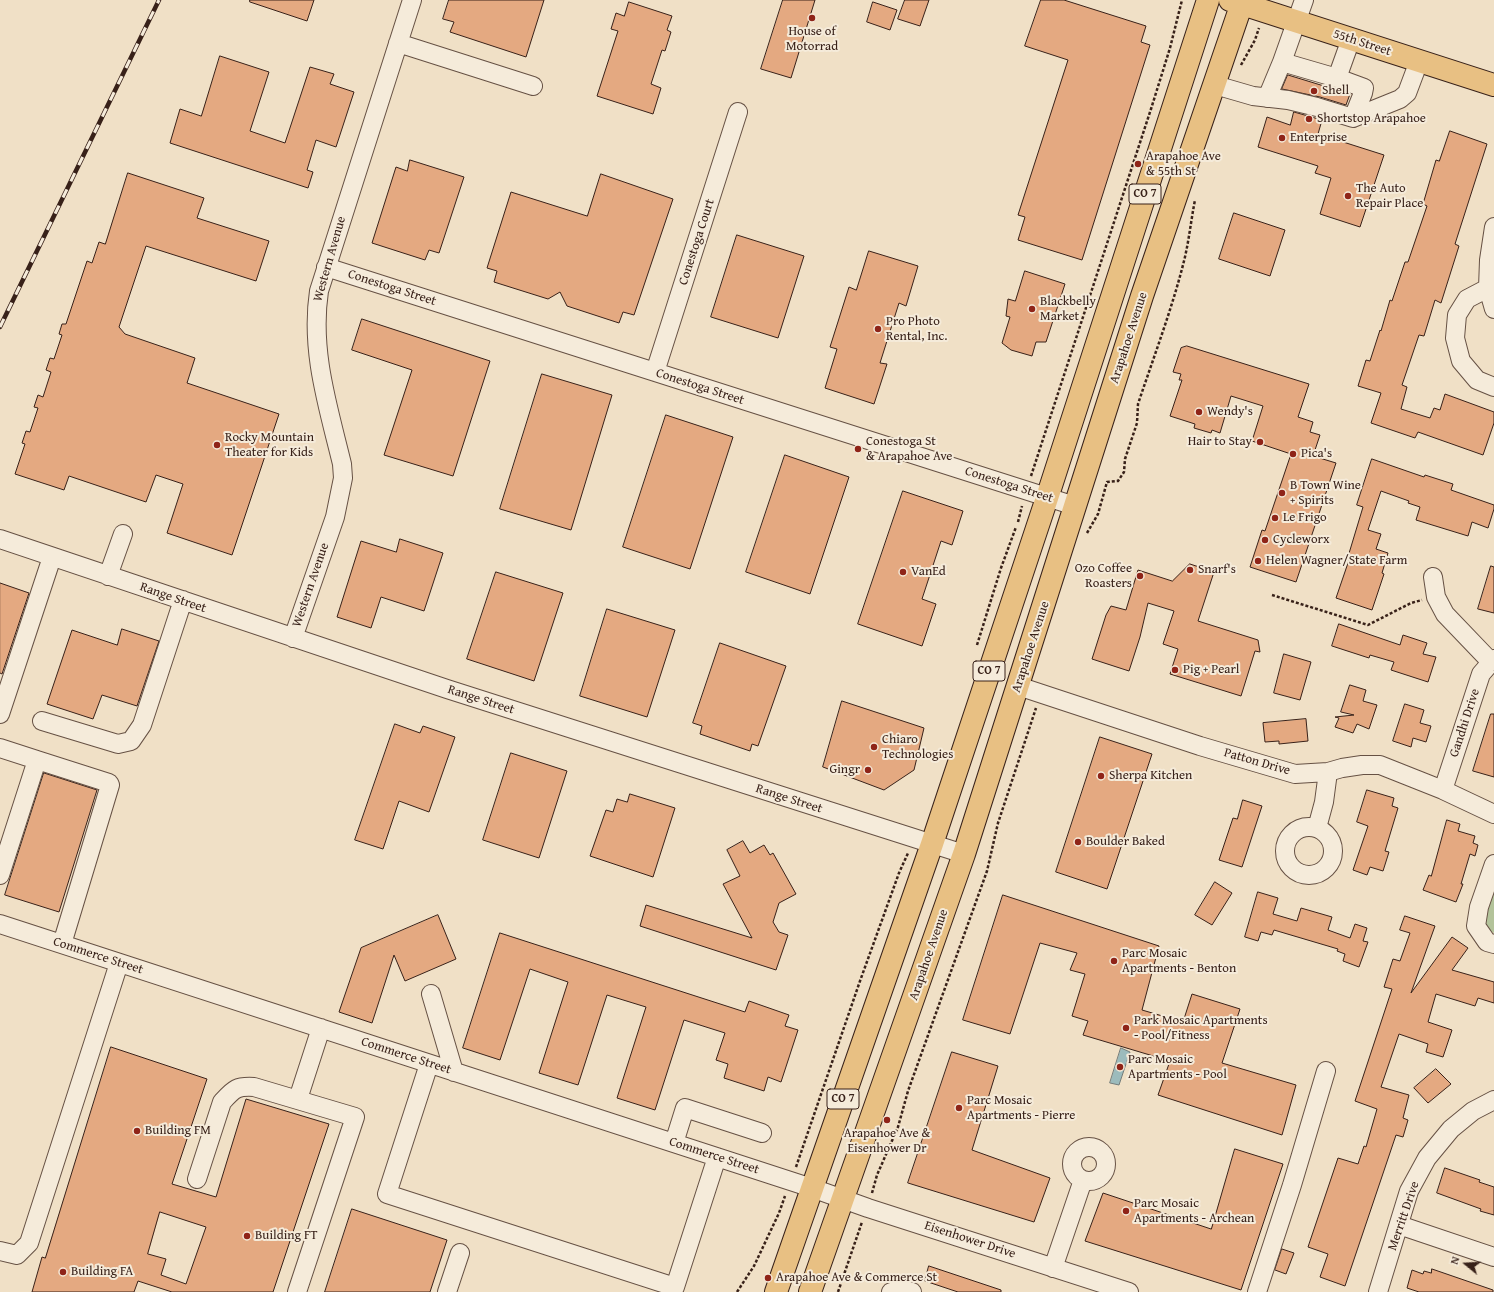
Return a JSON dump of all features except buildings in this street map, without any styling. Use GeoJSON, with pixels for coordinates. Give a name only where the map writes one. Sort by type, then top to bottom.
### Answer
{"type":"FeatureCollection","features":[{"type":"Feature","properties":{"kind":"main road","name":"CO 7"},"geometry":{"type":"LineString","coordinates":[[776,1292],[812,1188],[923,842],[1047,498],[1208,0]]}},
{"type":"Feature","properties":{"kind":"main road","name":"55th Street"},"geometry":{"type":"LineString","coordinates":[[1238,1],[1297,22],[1494,85]]}},
{"type":"Feature","properties":{"kind":"main road","name":"Arapahoe Avenue"},"geometry":{"type":"LineString","coordinates":[[810,1292],[964,854],[1142,296],[1223,87],[1238,1]]}},
{"type":"Feature","properties":{"kind":"street","name":"Western Avenue"},"geometry":{"type":"LineString","coordinates":[[293,638],[335,517],[343,478],[342,464],[321,378],[317,349],[316,310],[319,291],[412,0]]}},
{"type":"Feature","properties":{"kind":"street"},"geometry":{"type":"LineString","coordinates":[[1267,98],[1282,62],[1304,0]]}},
{"type":"Feature","properties":{"kind":"street"},"geometry":{"type":"LineString","coordinates":[[1338,78],[1351,39]]}},
{"type":"Feature","properties":{"kind":"street"},"geometry":{"type":"LineString","coordinates":[[398,43],[534,86]]}},
{"type":"Feature","properties":{"kind":"street"},"geometry":{"type":"LineString","coordinates":[[1282,62],[1338,78],[1364,88],[1353,118]]}},
{"type":"Feature","properties":{"kind":"street"},"geometry":{"type":"LineString","coordinates":[[1223,87],[1252,96],[1288,100],[1310,105],[1353,118],[1400,99],[1407,93],[1419,62]]}},
{"type":"Feature","properties":{"kind":"street","name":"Conestoga Court"},"geometry":{"type":"LineString","coordinates":[[655,372],[738,112]]}},
{"type":"Feature","properties":{"kind":"street"},"geometry":{"type":"LineString","coordinates":[[1494,227],[1489,260],[1488,288],[1494,309]]}},
{"type":"Feature","properties":{"kind":"street","name":"Conestoga Street"},"geometry":{"type":"LineString","coordinates":[[326,267],[1075,506]]}},
{"type":"Feature","properties":{"kind":"street"},"geometry":{"type":"LineString","coordinates":[[1488,288],[1467,299],[1457,315],[1455,338],[1461,361],[1477,380],[1494,387]]}},
{"type":"Feature","properties":{"kind":"street"},"geometry":{"type":"LineString","coordinates":[[108,576],[123,534]]}},
{"type":"Feature","properties":{"kind":"street","name":"Range Street"},"geometry":{"type":"LineString","coordinates":[[0,539],[454,692],[964,854]]}},
{"type":"Feature","properties":{"kind":"street"},"geometry":{"type":"LineString","coordinates":[[0,714],[52,557]]}},
{"type":"Feature","properties":{"kind":"street"},"geometry":{"type":"LineString","coordinates":[[1432,577],[1436,596],[1445,614],[1492,661]]}},
{"type":"Feature","properties":{"kind":"street"},"geometry":{"type":"LineString","coordinates":[[42,722],[118,744],[131,741],[142,725],[183,600]]}},
{"type":"Feature","properties":{"kind":"street","name":"Gandhi Drive"},"geometry":{"type":"LineString","coordinates":[[1443,790],[1481,674],[1492,661]]}},
{"type":"Feature","properties":{"kind":"street","name":"Patton Drive"},"geometry":{"type":"LineString","coordinates":[[1018,686],[1295,774],[1328,772],[1349,767],[1380,764],[1443,790],[1494,814]]}},
{"type":"Feature","properties":{"kind":"street"},"geometry":{"type":"LineString","coordinates":[[0,748],[109,783],[110,785],[62,944]]}},
{"type":"Feature","properties":{"kind":"street"},"geometry":{"type":"LineString","coordinates":[[0,875],[36,760]]}},
{"type":"Feature","properties":{"kind":"street"},"geometry":{"type":"LineString","coordinates":[[1317,828],[1324,802],[1328,772]]}},
{"type":"Feature","properties":{"kind":"street"},"geometry":{"type":"LineString","coordinates":[[1494,864],[1479,906],[1476,926],[1487,942],[1494,944]]}},
{"type":"Feature","properties":{"kind":"street","name":"Commerce Street"},"geometry":{"type":"LineString","coordinates":[[0,924],[812,1188]]}},
{"type":"Feature","properties":{"kind":"street"},"geometry":{"type":"LineString","coordinates":[[0,1251],[17,1256],[29,1243],[119,963]]}},
{"type":"Feature","properties":{"kind":"street"},"geometry":{"type":"LineString","coordinates":[[431,994],[454,1072]]}},
{"type":"Feature","properties":{"kind":"street"},"geometry":{"type":"LineString","coordinates":[[298,1099],[321,1028]]}},
{"type":"Feature","properties":{"kind":"street"},"geometry":{"type":"LineString","coordinates":[[429,1064],[387,1194],[675,1287],[717,1157]]}},
{"type":"Feature","properties":{"kind":"street"},"geometry":{"type":"LineString","coordinates":[[1257,1292],[1292,1185],[1326,1071]]}},
{"type":"Feature","properties":{"kind":"street"},"geometry":{"type":"LineString","coordinates":[[196,1179],[222,1102],[241,1086],[254,1087],[354,1116],[297,1292]]}},
{"type":"Feature","properties":{"kind":"street","name":"Merritt Drive"},"geometry":{"type":"LineString","coordinates":[[1378,1292],[1409,1191],[1427,1158],[1452,1129],[1473,1111],[1494,1100]]}},
{"type":"Feature","properties":{"kind":"street"},"geometry":{"type":"LineString","coordinates":[[674,1143],[685,1108],[762,1133]]}},
{"type":"Feature","properties":{"kind":"street"},"geometry":{"type":"LineString","coordinates":[[1053,1268],[1083,1180]]}},
{"type":"Feature","properties":{"kind":"street","name":"Eisenhower Drive"},"geometry":{"type":"LineString","coordinates":[[812,1188],[868,1208],[1053,1268],[1099,1288],[1129,1292]]}},
{"type":"Feature","properties":{"kind":"street"},"geometry":{"type":"LineString","coordinates":[[1399,1225],[1494,1257]]}},
{"type":"Feature","properties":{"kind":"street"},"geometry":{"type":"LineString","coordinates":[[447,1292],[460,1253]]}},
{"type":"Feature","properties":{"kind":"street"},"geometry":{"type":"LineString","coordinates":[[891,1292],[902,1289],[912,1292]]}},
{"type":"Feature","properties":{"kind":"path"},"geometry":{"type":"LineString","coordinates":[[976,649],[999,574],[1018,522],[1026,490],[1037,461],[1151,109],[1170,48],[1182,0]]}},
{"type":"Feature","properties":{"kind":"path"},"geometry":{"type":"LineString","coordinates":[[1223,87],[1235,77],[1255,40],[1265,11]]}},
{"type":"Feature","properties":{"kind":"path"},"geometry":{"type":"LineString","coordinates":[[1086,535],[1098,514],[1107,482],[1118,481],[1124,472],[1125,459],[1137,423],[1138,404],[1179,279],[1190,234],[1197,196]]}},
{"type":"Feature","properties":{"kind":"path"},"geometry":{"type":"LineString","coordinates":[[1272,595],[1368,625],[1411,604],[1436,596]]}},
{"type":"Feature","properties":{"kind":"path"},"geometry":{"type":"LineString","coordinates":[[838,1292],[852,1249],[868,1208],[877,1175],[898,1127],[908,1091],[987,871],[998,823],[1040,694]]}},
{"type":"Feature","properties":{"kind":"path"},"geometry":{"type":"LineString","coordinates":[[737,1292],[754,1266],[779,1213],[899,873],[923,842]]}},
{"type":"Feature","properties":{"kind":"green space"},"geometry":{"type":"Polygon","coordinates":[[[1494,885],[1494,933],[1486,923],[1485,910],[1494,885]]]}},
{"type":"Feature","properties":{"kind":"water","name":"Parc Mosaic Apartments - Pool"},"geometry":{"type":"Polygon","coordinates":[[[1121,1048],[1130,1052],[1119,1085],[1110,1083],[1121,1048]]]}},
{"type":"Feature","properties":{"kind":"railway"},"geometry":{"type":"LineString","coordinates":[[0,327],[159,0]]}},
{"type":"Feature","properties":{"kind":"place","name":"House of Motorrad"},"geometry":{"type":"Point","coordinates":[812,18]}},
{"type":"Feature","properties":{"kind":"place","name":"Shell"},"geometry":{"type":"Point","coordinates":[1314,91]}},
{"type":"Feature","properties":{"kind":"place","name":"Shortstop Arapahoe"},"geometry":{"type":"Point","coordinates":[1309,119]}},
{"type":"Feature","properties":{"kind":"place","name":"Enterprise"},"geometry":{"type":"Point","coordinates":[1282,138]}},
{"type":"Feature","properties":{"kind":"place","name":"Arapahoe Ave & 55th St"},"geometry":{"type":"Point","coordinates":[1138,164]}},
{"type":"Feature","properties":{"kind":"place","name":"The Auto Repair Place"},"geometry":{"type":"Point","coordinates":[1348,196]}},
{"type":"Feature","properties":{"kind":"place","name":"Blackbelly Market"},"geometry":{"type":"Point","coordinates":[1032,309]}},
{"type":"Feature","properties":{"kind":"place","name":"Pro Photo Rental, Inc."},"geometry":{"type":"Point","coordinates":[878,329]}},
{"type":"Feature","properties":{"kind":"place","name":"Wendy's"},"geometry":{"type":"Point","coordinates":[1199,412]}},
{"type":"Feature","properties":{"kind":"place","name":"Hair to Stay"},"geometry":{"type":"Point","coordinates":[1260,442]}},
{"type":"Feature","properties":{"kind":"place","name":"Rocky Mountain Theater for Kids"},"geometry":{"type":"Point","coordinates":[217,445]}},
{"type":"Feature","properties":{"kind":"place","name":"Conestoga St & Arapahoe Ave"},"geometry":{"type":"Point","coordinates":[858,449]}},
{"type":"Feature","properties":{"kind":"place","name":"Pica's"},"geometry":{"type":"Point","coordinates":[1293,454]}},
{"type":"Feature","properties":{"kind":"place","name":"B Town Wine + Spirits"},"geometry":{"type":"Point","coordinates":[1282,493]}},
{"type":"Feature","properties":{"kind":"place","name":"Le Frigo"},"geometry":{"type":"Point","coordinates":[1275,518]}},
{"type":"Feature","properties":{"kind":"place","name":"Cycleworx"},"geometry":{"type":"Point","coordinates":[1265,540]}},
{"type":"Feature","properties":{"kind":"place","name":"Helen Wagner/State Farm"},"geometry":{"type":"Point","coordinates":[1258,561]}},
{"type":"Feature","properties":{"kind":"place","name":"Snarf's"},"geometry":{"type":"Point","coordinates":[1190,570]}},
{"type":"Feature","properties":{"kind":"place","name":"VanEd"},"geometry":{"type":"Point","coordinates":[903,572]}},
{"type":"Feature","properties":{"kind":"place","name":"Ozo Coffee Roasters"},"geometry":{"type":"Point","coordinates":[1140,576]}},
{"type":"Feature","properties":{"kind":"place","name":"Pig + Pearl"},"geometry":{"type":"Point","coordinates":[1175,670]}},
{"type":"Feature","properties":{"kind":"place","name":"Chiaro Technologies"},"geometry":{"type":"Point","coordinates":[874,747]}},
{"type":"Feature","properties":{"kind":"place","name":"Gingr"},"geometry":{"type":"Point","coordinates":[868,770]}},
{"type":"Feature","properties":{"kind":"place","name":"Sherpa Kitchen"},"geometry":{"type":"Point","coordinates":[1101,776]}},
{"type":"Feature","properties":{"kind":"place","name":"Boulder Baked"},"geometry":{"type":"Point","coordinates":[1078,842]}},
{"type":"Feature","properties":{"kind":"place","name":"Parc Mosaic Apartments - Benton"},"geometry":{"type":"Point","coordinates":[1114,961]}},
{"type":"Feature","properties":{"kind":"place","name":"Park Mosaic Apartments - Pool/Fitness"},"geometry":{"type":"Point","coordinates":[1126,1028]}},
{"type":"Feature","properties":{"kind":"place","name":"Parc Mosaic Apartments - Pool"},"geometry":{"type":"Point","coordinates":[1120,1067]}},
{"type":"Feature","properties":{"kind":"place","name":"Parc Mosaic Apartments - Pierre"},"geometry":{"type":"Point","coordinates":[959,1108]}},
{"type":"Feature","properties":{"kind":"place","name":"Arapahoe Ave & Eisenhower Dr"},"geometry":{"type":"Point","coordinates":[887,1120]}},
{"type":"Feature","properties":{"kind":"place","name":"Building FM"},"geometry":{"type":"Point","coordinates":[137,1131]}},
{"type":"Feature","properties":{"kind":"place","name":"Parc Mosaic Apartments - Archean"},"geometry":{"type":"Point","coordinates":[1126,1211]}},
{"type":"Feature","properties":{"kind":"place","name":"Building FT"},"geometry":{"type":"Point","coordinates":[247,1236]}},
{"type":"Feature","properties":{"kind":"place","name":"Building FA"},"geometry":{"type":"Point","coordinates":[63,1272]}},
{"type":"Feature","properties":{"kind":"place","name":"Arapahoe Ave & Commerce St"},"geometry":{"type":"Point","coordinates":[768,1278]}}]}
